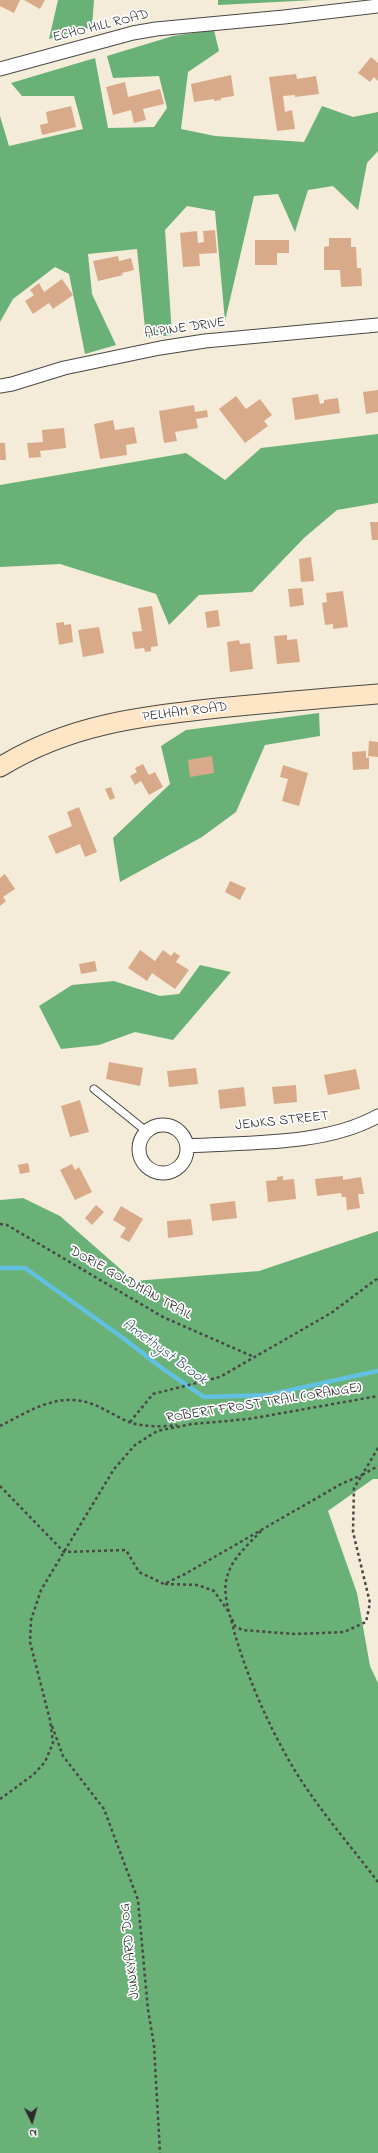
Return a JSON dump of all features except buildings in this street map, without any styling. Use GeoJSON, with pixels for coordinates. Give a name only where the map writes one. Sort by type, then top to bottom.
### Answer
{"type":"FeatureCollection","features":[{"type":"Feature","properties":{"kind":"main road","name":"PELHAM ROAD"},"geometry":{"type":"LineString","coordinates":[[0,767],[46,744],[107,723],[206,710],[378,694]]}},
{"type":"Feature","properties":{"kind":"street","name":"ECHO HILL ROAD"},"geometry":{"type":"LineString","coordinates":[[0,69],[133,33],[156,29],[284,18],[378,6]]}},
{"type":"Feature","properties":{"kind":"street","name":"ALPINE DRIVE"},"geometry":{"type":"LineString","coordinates":[[0,386],[12,384],[80,364],[172,346],[378,325]]}},
{"type":"Feature","properties":{"kind":"street","name":"JENKS STREET"},"geometry":{"type":"LineString","coordinates":[[187,1146],[312,1137],[347,1129],[378,1116]]}},
{"type":"Feature","properties":{"kind":"street"},"geometry":{"type":"LineString","coordinates":[[159,1125],[174,1127],[184,1137],[187,1146],[186,1159],[177,1169],[169,1173],[156,1173],[145,1166],[139,1154],[139,1144],[146,1131],[159,1125]]}},
{"type":"Feature","properties":{"kind":"lane"},"geometry":{"type":"LineString","coordinates":[[94,1089],[146,1131]]}},
{"type":"Feature","properties":{"kind":"path","name":"DORIE GOLDMAN TRAIL"},"geometry":{"type":"LineString","coordinates":[[0,1224],[7,1225],[163,1317],[254,1357]]}},
{"type":"Feature","properties":{"kind":"path"},"geometry":{"type":"LineString","coordinates":[[130,1422],[153,1394],[220,1377],[331,1313],[378,1278]]}},
{"type":"Feature","properties":{"kind":"path","name":"ROBERT FROST TRAIL (ORANGE)"},"geometry":{"type":"LineString","coordinates":[[0,1799],[33,1775],[45,1762],[53,1743],[50,1720],[30,1642],[31,1620],[40,1590],[114,1469],[135,1445],[157,1431],[192,1424],[249,1419],[378,1396]]}},
{"type":"Feature","properties":{"kind":"path"},"geometry":{"type":"LineString","coordinates":[[0,1426],[40,1405],[71,1400],[92,1404],[130,1422],[166,1426],[192,1424]]}},
{"type":"Feature","properties":{"kind":"path"},"geometry":{"type":"LineString","coordinates":[[0,1486],[64,1552],[126,1550],[140,1572],[164,1584],[198,1585],[214,1591],[229,1612],[235,1626],[242,1630],[296,1634],[344,1632],[366,1622],[370,1603],[353,1532],[354,1488],[378,1448]]}},
{"type":"Feature","properties":{"kind":"path"},"geometry":{"type":"LineString","coordinates":[[164,1584],[185,1574],[341,1484],[378,1466]]}},
{"type":"Feature","properties":{"kind":"path"},"geometry":{"type":"LineString","coordinates":[[264,1528],[238,1554],[226,1578],[229,1612],[238,1644],[267,1717],[287,1757],[314,1800],[378,1882]]}},
{"type":"Feature","properties":{"kind":"path","name":"JUNKYARD DOG"},"geometry":{"type":"LineString","coordinates":[[50,1720],[63,1756],[104,1809],[138,1900],[148,2010],[154,2045],[160,2153]]}},
{"type":"Feature","properties":{"kind":"green space"},"geometry":{"type":"Polygon","coordinates":[[[58,0],[94,0],[92,27],[49,39],[58,0]]]}},
{"type":"Feature","properties":{"kind":"green space"},"geometry":{"type":"Polygon","coordinates":[[[218,0],[315,0],[218,5],[218,0]]]}},
{"type":"Feature","properties":{"kind":"green space"},"geometry":{"type":"Polygon","coordinates":[[[214,30],[219,51],[188,72],[181,129],[215,136],[304,142],[322,106],[353,117],[378,112],[378,151],[367,163],[358,210],[333,186],[308,190],[295,232],[278,194],[254,196],[225,321],[215,211],[187,206],[165,230],[172,335],[146,338],[137,249],[88,254],[92,294],[116,345],[85,354],[69,274],[55,267],[13,299],[0,322],[0,116],[9,146],[83,129],[74,96],[22,96],[11,83],[95,58],[108,128],[154,127],[167,108],[159,76],[113,78],[107,56],[173,36],[214,30]]]}},
{"type":"Feature","properties":{"kind":"green space"},"geometry":{"type":"Polygon","coordinates":[[[378,434],[378,503],[337,510],[304,538],[252,592],[199,595],[169,625],[156,594],[60,564],[0,567],[0,485],[186,453],[225,480],[261,448],[378,434]]]}},
{"type":"Feature","properties":{"kind":"green space"},"geometry":{"type":"Polygon","coordinates":[[[319,713],[320,736],[265,745],[236,812],[202,837],[120,882],[113,838],[170,784],[161,746],[186,730],[319,713]]]}},
{"type":"Feature","properties":{"kind":"green space"},"geometry":{"type":"Polygon","coordinates":[[[200,965],[231,972],[173,1040],[135,1032],[99,1045],[61,1049],[39,1006],[72,985],[114,981],[160,996],[179,994],[200,965]]]}},
{"type":"Feature","properties":{"kind":"green space"},"geometry":{"type":"Polygon","coordinates":[[[23,1198],[60,1216],[134,1281],[259,1271],[378,1231],[378,1479],[373,1479],[328,1511],[357,1593],[370,1666],[378,1683],[378,2153],[0,2153],[0,1200],[23,1198]]]}},
{"type":"Feature","properties":{"kind":"waterway","name":"Amethyst Brook"},"geometry":{"type":"LineString","coordinates":[[0,1268],[25,1268],[123,1338],[163,1369],[204,1397],[268,1395],[378,1371]]}}]}
